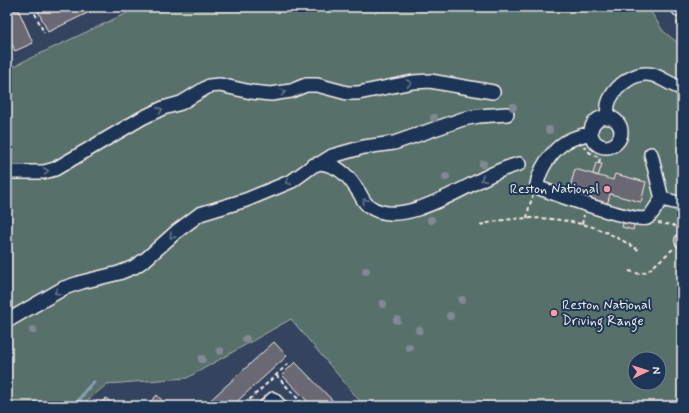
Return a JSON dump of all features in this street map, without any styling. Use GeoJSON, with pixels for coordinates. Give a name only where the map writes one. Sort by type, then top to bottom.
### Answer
{"type":"FeatureCollection","features":[{"type":"Feature","properties":{"kind":"main road"},"geometry":{"type":"LineString","coordinates":[[679,7],[682,10]]}},
{"type":"Feature","properties":{"kind":"lane"},"geometry":{"type":"LineString","coordinates":[[608,118],[607,109],[610,100],[625,81],[643,75],[652,75],[682,88]]}},
{"type":"Feature","properties":{"kind":"lane"},"geometry":{"type":"LineString","coordinates":[[7,172],[44,172],[54,169],[142,118],[163,108],[181,102],[209,86],[220,85],[251,92],[271,94],[292,91],[306,85],[317,85],[347,93],[358,93],[413,82],[430,81],[493,92]]}},
{"type":"Feature","properties":{"kind":"lane"},"geometry":{"type":"LineString","coordinates":[[7,321],[64,288],[119,273],[134,267],[146,259],[176,232],[200,214],[246,200],[292,181],[314,165],[321,163],[332,156],[364,147],[394,142],[463,119],[507,114]]}},
{"type":"Feature","properties":{"kind":"lane"},"geometry":{"type":"LineString","coordinates":[[586,135],[601,146],[608,147],[616,143],[620,135],[620,128],[615,121],[608,118],[600,119],[595,122],[586,135],[561,144],[554,151],[538,175],[536,185],[570,200],[642,219],[650,216],[656,205],[662,199]]}},
{"type":"Feature","properties":{"kind":"lane"},"geometry":{"type":"LineString","coordinates":[[651,154],[662,199]]}},
{"type":"Feature","properties":{"kind":"lane"},"geometry":{"type":"LineString","coordinates":[[321,163],[333,166],[345,173],[352,181],[367,206],[380,213],[392,214],[417,209],[437,202],[498,171],[519,164]]}},
{"type":"Feature","properties":{"kind":"lane"},"geometry":{"type":"LineString","coordinates":[[662,199],[682,204]]}},
{"type":"Feature","properties":{"kind":"lane"},"geometry":{"type":"LineString","coordinates":[[266,406],[273,399],[280,406]]}},
{"type":"Feature","properties":{"kind":"path"},"geometry":{"type":"LineString","coordinates":[[32,7],[44,33]]}},
{"type":"Feature","properties":{"kind":"path"},"geometry":{"type":"LineString","coordinates":[[586,135],[585,149],[600,158],[599,163]]}},
{"type":"Feature","properties":{"kind":"path"},"geometry":{"type":"LineString","coordinates":[[527,218],[536,185]]}},
{"type":"Feature","properties":{"kind":"path"},"geometry":{"type":"LineString","coordinates":[[629,271],[640,274],[648,272],[682,240],[677,227],[657,223],[650,216]]}},
{"type":"Feature","properties":{"kind":"path"},"geometry":{"type":"LineString","coordinates":[[480,225],[502,220],[527,218],[582,224],[611,235],[640,251]]}},
{"type":"Feature","properties":{"kind":"path"},"geometry":{"type":"LineString","coordinates":[[247,406],[248,402],[290,362]]}},
{"type":"Feature","properties":{"kind":"path"},"geometry":{"type":"LineString","coordinates":[[276,375],[300,401],[297,404],[299,406]]}},
{"type":"Feature","properties":{"kind":"green space"},"geometry":{"type":"Polygon","coordinates":[[[140,7],[648,7],[663,31],[682,46],[682,406],[364,406],[291,319],[187,378],[107,384],[81,406],[7,406],[7,71],[22,62],[140,7]]]}},
{"type":"Feature","properties":{"kind":"building"},"geometry":{"type":"Polygon","coordinates":[[[7,7],[13,7],[15,11],[18,9],[33,43],[15,51],[7,34],[7,7]]]}},
{"type":"Feature","properties":{"kind":"building"},"geometry":{"type":"Polygon","coordinates":[[[48,7],[100,7],[48,32],[38,11],[48,7]]]}},
{"type":"Feature","properties":{"kind":"building"},"geometry":{"type":"Polygon","coordinates":[[[596,163],[602,164],[598,176],[593,174],[596,163]]]}},
{"type":"Feature","properties":{"kind":"building","name":"Reston National"},"geometry":{"type":"Polygon","coordinates":[[[575,169],[613,180],[615,174],[646,182],[641,202],[610,194],[607,205],[568,195],[575,169]]]}},
{"type":"Feature","properties":{"kind":"building"},"geometry":{"type":"Polygon","coordinates":[[[624,219],[635,221],[633,230],[622,227],[624,219]]]}},
{"type":"Feature","properties":{"kind":"building"},"geometry":{"type":"Polygon","coordinates":[[[274,342],[287,356],[232,406],[204,406],[274,342]]]}},
{"type":"Feature","properties":{"kind":"building"},"geometry":{"type":"Polygon","coordinates":[[[295,362],[338,406],[312,406],[282,375],[295,362]]]}},
{"type":"Feature","properties":{"kind":"building"},"geometry":{"type":"Polygon","coordinates":[[[157,395],[167,406],[146,406],[157,395]]]}},
{"type":"Feature","properties":{"kind":"building"},"geometry":{"type":"Polygon","coordinates":[[[106,398],[115,406],[98,406],[106,398]]]}},
{"type":"Feature","properties":{"kind":"waterway"},"geometry":{"type":"LineString","coordinates":[[75,406],[86,390],[94,382]]}},
{"type":"Feature","properties":{"kind":"place","name":"Reston National"},"geometry":{"type":"Point","coordinates":[607,189]}},
{"type":"Feature","properties":{"kind":"place","name":"Reston National Driving Range"},"geometry":{"type":"Point","coordinates":[554,313]}}]}
